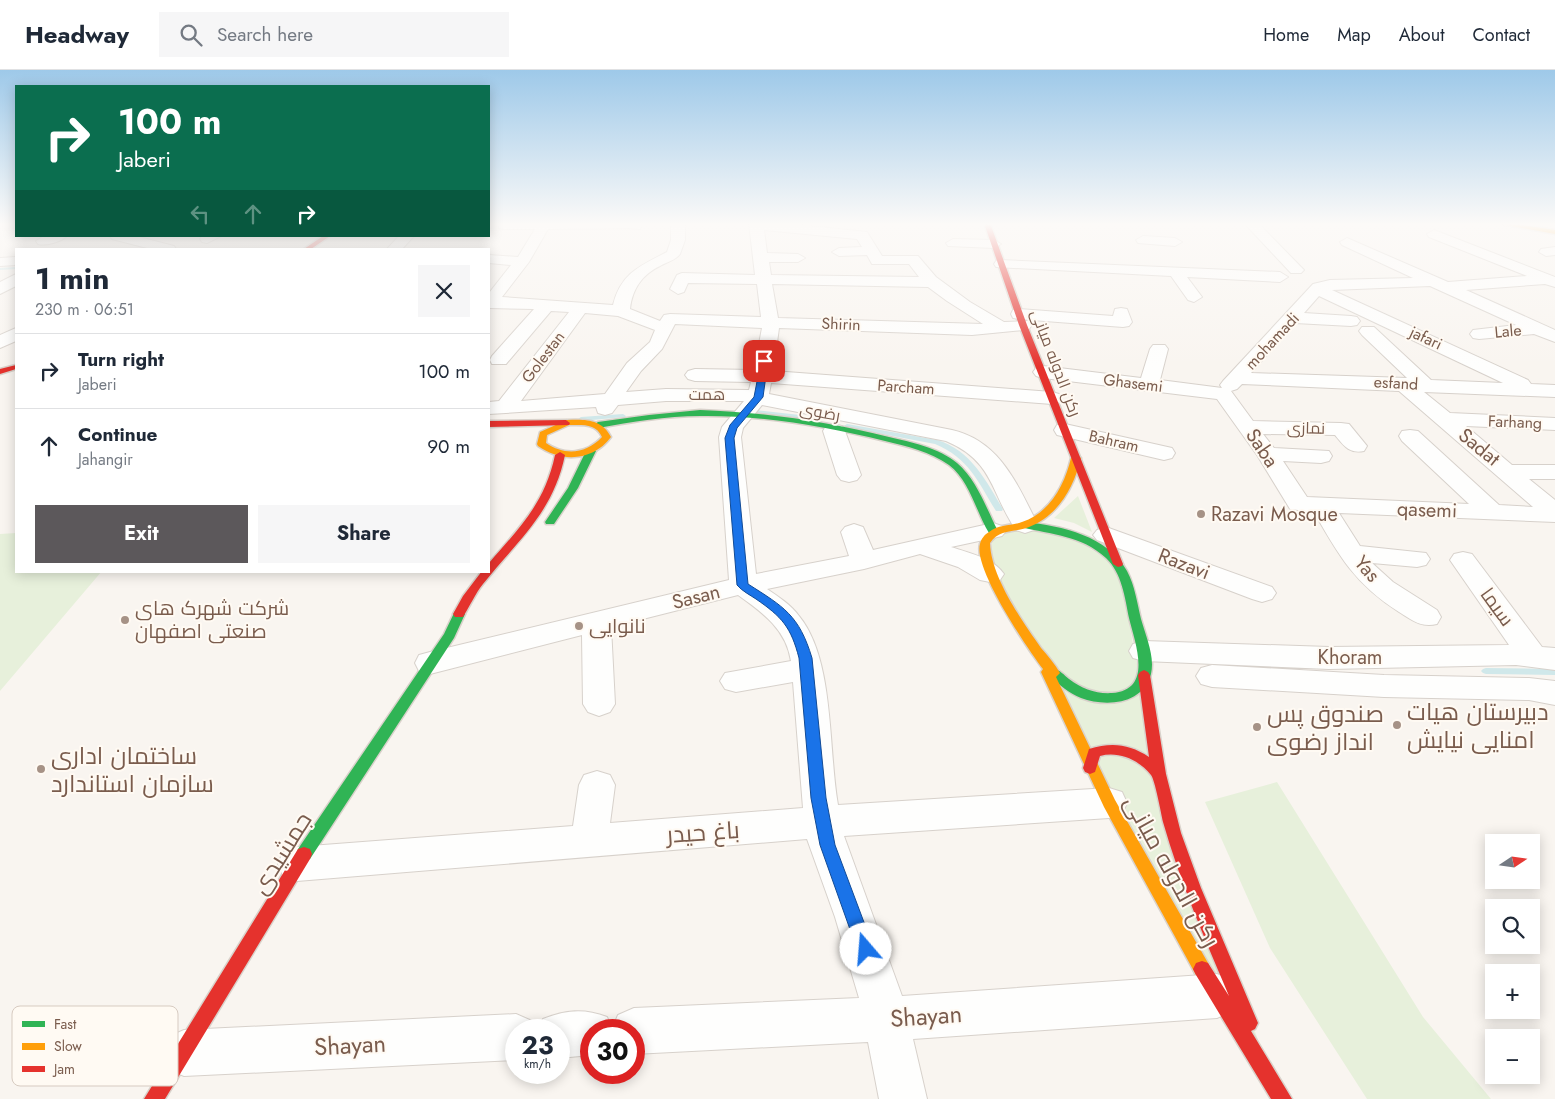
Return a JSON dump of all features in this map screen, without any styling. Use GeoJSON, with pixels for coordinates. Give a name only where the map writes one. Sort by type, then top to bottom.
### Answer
{"type":"FeatureCollection","features":[{"type":"Feature","properties":{"kind":"main road","name":"رکن الدوله میانی"},"geometry":{"type":"LineString","coordinates":[[1004,271],[1118,566],[1144,663],[1158,773],[1167,809],[1198,898],[1280,1096]]}},
{"type":"Feature","properties":{"kind":"main road"},"geometry":{"type":"LineString","coordinates":[[0,372],[15,367]]}},
{"type":"Feature","properties":{"kind":"main road","name":"رضوی"},"geometry":{"type":"LineString","coordinates":[[567,423],[595,425],[681,414],[716,413],[834,431],[925,449],[953,463],[972,491],[993,531]]}},
{"type":"Feature","properties":{"kind":"main road"},"geometry":{"type":"LineString","coordinates":[[490,424],[567,423]]}},
{"type":"Feature","properties":{"kind":"main road"},"geometry":{"type":"LineString","coordinates":[[541,440],[550,430],[567,423]]}},
{"type":"Feature","properties":{"kind":"main road"},"geometry":{"type":"LineString","coordinates":[[490,430],[522,432],[541,440],[544,449],[560,455],[591,451],[604,442],[607,437],[606,432],[595,425]]}},
{"type":"Feature","properties":{"kind":"main road"},"geometry":{"type":"LineString","coordinates":[[544,529],[570,494],[591,451]]}},
{"type":"Feature","properties":{"kind":"main road"},"geometry":{"type":"LineString","coordinates":[[450,635],[466,600],[520,541],[558,474],[560,455]]}},
{"type":"Feature","properties":{"kind":"main road"},"geometry":{"type":"LineString","coordinates":[[1025,524],[1047,512],[1063,496],[1072,480],[1076,458]]}},
{"type":"Feature","properties":{"kind":"main road"},"geometry":{"type":"LineString","coordinates":[[1118,566],[1097,547],[1081,538],[1059,529],[1025,524],[1006,526],[993,531],[988,540],[984,557],[990,574],[1043,662],[1072,690],[1094,698],[1119,698],[1131,693],[1139,686],[1144,663]]}},
{"type":"Feature","properties":{"kind":"main road"},"geometry":{"type":"LineString","coordinates":[[450,635],[471,617]]}},
{"type":"Feature","properties":{"kind":"main road","name":"جمشیدی"},"geometry":{"type":"LineString","coordinates":[[178,1062],[298,864],[450,635]]}},
{"type":"Feature","properties":{"kind":"main road","name":"رکن الدوله میانی"},"geometry":{"type":"LineString","coordinates":[[1043,662],[1090,768],[1109,803],[1217,996],[1280,1096]]}},
{"type":"Feature","properties":{"kind":"main road"},"geometry":{"type":"LineString","coordinates":[[1090,768],[1094,753],[1114,746],[1139,756],[1158,773]]}},
{"type":"Feature","properties":{"kind":"main road","name":"جمشیدی"},"geometry":{"type":"LineString","coordinates":[[154,1099],[162,1086]]}},
{"type":"Feature","properties":{"kind":"street"},"geometry":{"type":"LineString","coordinates":[[490,301],[515,271]]}},
{"type":"Feature","properties":{"kind":"street"},"geometry":{"type":"LineString","coordinates":[[621,312],[624,291],[642,271]]}},
{"type":"Feature","properties":{"kind":"street"},"geometry":{"type":"LineString","coordinates":[[762,271],[771,331],[758,397],[733,427],[730,438],[743,585],[780,610],[790,620],[800,639],[806,669],[819,798],[827,845],[855,917],[886,1019],[904,1099]]}},
{"type":"Feature","properties":{"kind":"street"},"geometry":{"type":"LineString","coordinates":[[920,271],[932,282],[1001,327]]}},
{"type":"Feature","properties":{"kind":"street"},"geometry":{"type":"LineString","coordinates":[[1052,271],[1073,274],[1084,271]]}},
{"type":"Feature","properties":{"kind":"street"},"geometry":{"type":"LineString","coordinates":[[1168,271],[1280,277],[1296,284],[1323,287],[1553,280]]}},
{"type":"Feature","properties":{"kind":"street"},"geometry":{"type":"LineString","coordinates":[[1280,277],[1280,273],[1291,271]]}},
{"type":"Feature","properties":{"kind":"street"},"geometry":{"type":"LineString","coordinates":[[1300,271],[1326,277],[1330,280],[1323,287]]}},
{"type":"Feature","properties":{"kind":"street"},"geometry":{"type":"LineString","coordinates":[[1411,271],[1555,337]]}},
{"type":"Feature","properties":{"kind":"street"},"geometry":{"type":"LineString","coordinates":[[1530,271],[1553,280]]}},
{"type":"Feature","properties":{"kind":"street"},"geometry":{"type":"LineString","coordinates":[[1175,272],[1194,297]]}},
{"type":"Feature","properties":{"kind":"street"},"geometry":{"type":"LineString","coordinates":[[0,274],[15,274]]}},
{"type":"Feature","properties":{"kind":"street"},"geometry":{"type":"LineString","coordinates":[[682,277],[932,282]]}},
{"type":"Feature","properties":{"kind":"street"},"geometry":{"type":"LineString","coordinates":[[0,288],[15,280]]}},
{"type":"Feature","properties":{"kind":"street"},"geometry":{"type":"LineString","coordinates":[[829,281],[830,293],[847,293]]}},
{"type":"Feature","properties":{"kind":"street","name":"mohamadi"},"geometry":{"type":"LineString","coordinates":[[1222,394],[1323,287]]}},
{"type":"Feature","properties":{"kind":"street","name":"jafari"},"geometry":{"type":"LineString","coordinates":[[1323,287],[1532,390]]}},
{"type":"Feature","properties":{"kind":"street"},"geometry":{"type":"LineString","coordinates":[[490,302],[581,307],[621,312],[664,328],[656,347],[635,366],[595,425]]}},
{"type":"Feature","properties":{"kind":"street"},"geometry":{"type":"LineString","coordinates":[[499,360],[547,305]]}},
{"type":"Feature","properties":{"kind":"street","name":"Golestan"},"geometry":{"type":"LineString","coordinates":[[497,408],[581,307]]}},
{"type":"Feature","properties":{"kind":"street","name":"Shirin"},"geometry":{"type":"LineString","coordinates":[[664,328],[670,319],[769,321],[873,319],[901,334],[1001,327],[1021,320],[1123,322],[1121,313]]}},
{"type":"Feature","properties":{"kind":"street"},"geometry":{"type":"LineString","coordinates":[[1293,318],[1351,320]]}},
{"type":"Feature","properties":{"kind":"street","name":"Lale"},"geometry":{"type":"LineString","coordinates":[[1478,334],[1537,329]]}},
{"type":"Feature","properties":{"kind":"street"},"geometry":{"type":"LineString","coordinates":[[1368,331],[1425,384]]}},
{"type":"Feature","properties":{"kind":"street"},"geometry":{"type":"LineString","coordinates":[[0,343],[15,335]]}},
{"type":"Feature","properties":{"kind":"street"},"geometry":{"type":"LineString","coordinates":[[1149,385],[1159,349]]}},
{"type":"Feature","properties":{"kind":"street"},"geometry":{"type":"LineString","coordinates":[[862,384],[868,363]]}},
{"type":"Feature","properties":{"kind":"street","name":"Ghasemi"},"geometry":{"type":"LineString","coordinates":[[1043,372],[1222,394]]}},
{"type":"Feature","properties":{"kind":"street"},"geometry":{"type":"LineString","coordinates":[[1320,372],[1334,399]]}},
{"type":"Feature","properties":{"kind":"street","name":"esfand"},"geometry":{"type":"LineString","coordinates":[[1238,378],[1320,372],[1343,381],[1555,391]]}},
{"type":"Feature","properties":{"kind":"street","name":"Parcham"},"geometry":{"type":"LineString","coordinates":[[695,374],[761,376],[862,384],[972,383],[1052,398]]}},
{"type":"Feature","properties":{"kind":"street","name":"Sadat"},"geometry":{"type":"LineString","coordinates":[[1402,383],[1509,472],[1555,514]]}},
{"type":"Feature","properties":{"kind":"street","name":"همت"},"geometry":{"type":"LineString","coordinates":[[497,408],[696,394],[743,395],[966,440],[986,454],[996,468],[1025,524]]}},
{"type":"Feature","properties":{"kind":"street","name":"Saba"},"geometry":{"type":"LineString","coordinates":[[1222,394],[1267,454],[1311,505]]}},
{"type":"Feature","properties":{"kind":"street","name":"Farhang"},"geometry":{"type":"LineString","coordinates":[[1445,419],[1555,424]]}},
{"type":"Feature","properties":{"kind":"street","name":"نمازی"},"geometry":{"type":"LineString","coordinates":[[1248,427],[1341,429],[1356,446]]}},
{"type":"Feature","properties":{"kind":"street","name":"Bahram"},"geometry":{"type":"LineString","coordinates":[[1065,430],[1164,453]]}},
{"type":"Feature","properties":{"kind":"street"},"geometry":{"type":"LineString","coordinates":[[834,431],[849,475]]}},
{"type":"Feature","properties":{"kind":"street"},"geometry":{"type":"LineString","coordinates":[[1410,436],[1492,512]]}},
{"type":"Feature","properties":{"kind":"street"},"geometry":{"type":"LineString","coordinates":[[1267,454],[1321,456]]}},
{"type":"Feature","properties":{"kind":"street"},"geometry":{"type":"LineString","coordinates":[[1509,472],[1555,472]]}},
{"type":"Feature","properties":{"kind":"street","name":"qasemi"},"geometry":{"type":"LineString","coordinates":[[1311,505],[1555,514]]}},
{"type":"Feature","properties":{"kind":"street","name":"Yas"},"geometry":{"type":"LineString","coordinates":[[1311,505],[1353,553],[1370,577],[1427,617]]}},
{"type":"Feature","properties":{"kind":"street","name":"Sasan"},"geometry":{"type":"LineString","coordinates":[[430,663],[743,585],[864,562],[921,546],[993,531]]}},
{"type":"Feature","properties":{"kind":"street"},"geometry":{"type":"LineString","coordinates":[[854,532],[864,562]]}},
{"type":"Feature","properties":{"kind":"street","name":"Razavi"},"geometry":{"type":"LineString","coordinates":[[1106,535],[1262,593]]}},
{"type":"Feature","properties":{"kind":"street"},"geometry":{"type":"LineString","coordinates":[[921,546],[967,560],[990,574]]}},
{"type":"Feature","properties":{"kind":"street"},"geometry":{"type":"LineString","coordinates":[[1353,553],[1417,558]]}},
{"type":"Feature","properties":{"kind":"street","name":"سیما"},"geometry":{"type":"LineString","coordinates":[[1463,560],[1544,657]]}},
{"type":"Feature","properties":{"kind":"street"},"geometry":{"type":"LineString","coordinates":[[596,623],[599,704]]}},
{"type":"Feature","properties":{"kind":"street","name":"Khoram"},"geometry":{"type":"LineString","coordinates":[[1144,663],[1329,658],[1544,657]]}},
{"type":"Feature","properties":{"kind":"street"},"geometry":{"type":"LineString","coordinates":[[736,682],[806,669]]}},
{"type":"Feature","properties":{"kind":"street","name":"Khoram"},"geometry":{"type":"LineString","coordinates":[[1212,676],[1375,686],[1529,689],[1555,693]]}},
{"type":"Feature","properties":{"kind":"street"},"geometry":{"type":"LineString","coordinates":[[590,840],[597,785]]}},
{"type":"Feature","properties":{"kind":"street","name":"باغ حیدر"},"geometry":{"type":"LineString","coordinates":[[298,864],[824,822],[1109,803]]}},
{"type":"Feature","properties":{"kind":"street","name":"Shayan"},"geometry":{"type":"LineString","coordinates":[[645,1030],[886,1019],[1217,996]]}},
{"type":"Feature","properties":{"kind":"street","name":"Shayan"},"geometry":{"type":"LineString","coordinates":[[184,1053],[505,1038]]}},
{"type":"Feature","properties":{"kind":"green space"},"geometry":{"type":"Polygon","coordinates":[[[1078,496],[1092,532],[1074,523],[1054,518],[1078,496]]]}},
{"type":"Feature","properties":{"kind":"green space"},"geometry":{"type":"Polygon","coordinates":[[[1059,529],[1118,566],[1158,773],[1278,1093],[990,574],[993,531],[1059,529]]]}},
{"type":"Feature","properties":{"kind":"green space"},"geometry":{"type":"Polygon","coordinates":[[[15,533],[15,573],[100,573],[0,691],[0,534],[15,533]]]}},
{"type":"Feature","properties":{"kind":"green space"},"geometry":{"type":"Polygon","coordinates":[[[1277,782],[1423,1017],[1491,1099],[1367,1099],[1270,948],[1205,802],[1277,782]]]}},
{"type":"Feature","properties":{"kind":"waterway"},"geometry":{"type":"LineString","coordinates":[[746,411],[800,417]]}},
{"type":"Feature","properties":{"kind":"waterway"},"geometry":{"type":"LineString","coordinates":[[581,419],[623,416]]}},
{"type":"Feature","properties":{"kind":"waterway"},"geometry":{"type":"LineString","coordinates":[[847,426],[937,442],[948,447],[967,460],[999,509]]}},
{"type":"Feature","properties":{"kind":"waterway"},"geometry":{"type":"LineString","coordinates":[[1486,671],[1555,672]]}},
{"type":"Feature","properties":{"kind":"traffic: fast"},"geometry":{"type":"LineString","coordinates":[[598,425],[674,414],[723,414],[755,416],[830,427],[904,443],[933,453],[952,463],[971,486],[993,531]]}},
{"type":"Feature","properties":{"kind":"traffic: fast"},"geometry":{"type":"LineString","coordinates":[[550,522],[573,488],[591,451]]}},
{"type":"Feature","properties":{"kind":"traffic: fast"},"geometry":{"type":"LineString","coordinates":[[1025,525],[1064,532],[1090,542],[1112,558],[1125,580],[1143,645],[1145,667],[1142,681],[1137,688],[1122,696],[1113,698],[1094,697],[1078,691],[1054,673]]}},
{"type":"Feature","properties":{"kind":"traffic: fast"},"geometry":{"type":"LineString","coordinates":[[304,854],[450,635],[459,614]]}},
{"type":"Feature","properties":{"kind":"traffic: slow"},"geometry":{"type":"LineString","coordinates":[[567,423],[590,423],[596,425],[604,431],[607,437],[593,449],[576,455],[558,453],[541,444],[543,434],[567,423]]}},
{"type":"Feature","properties":{"kind":"traffic: slow"},"geometry":{"type":"LineString","coordinates":[[1025,525],[1044,513],[1059,498],[1070,480],[1076,458]]}},
{"type":"Feature","properties":{"kind":"traffic: slow"},"geometry":{"type":"LineString","coordinates":[[1025,525],[1002,529],[992,534],[985,543],[985,554],[990,570],[1010,610],[1054,673]]}},
{"type":"Feature","properties":{"kind":"traffic: slow"},"geometry":{"type":"LineString","coordinates":[[1047,672],[1109,803],[1202,969]]}},
{"type":"Feature","properties":{"kind":"traffic: jam"},"geometry":{"type":"LineString","coordinates":[[1004,271],[1023,325],[1118,564]]}},
{"type":"Feature","properties":{"kind":"traffic: jam"},"geometry":{"type":"LineString","coordinates":[[0,372],[15,367]]}},
{"type":"Feature","properties":{"kind":"traffic: jam"},"geometry":{"type":"LineString","coordinates":[[490,424],[566,423]]}},
{"type":"Feature","properties":{"kind":"traffic: jam"},"geometry":{"type":"LineString","coordinates":[[490,568],[525,528],[546,498],[551,488],[560,455]]}},
{"type":"Feature","properties":{"kind":"traffic: jam"},"geometry":{"type":"LineString","coordinates":[[459,614],[467,598],[486,573]]}},
{"type":"Feature","properties":{"kind":"traffic: jam"},"geometry":{"type":"LineString","coordinates":[[1144,675],[1159,774],[1174,833],[1193,888],[1249,1023]]}},
{"type":"Feature","properties":{"kind":"traffic: jam"},"geometry":{"type":"LineString","coordinates":[[1090,768],[1094,753],[1112,749],[1129,752],[1144,761],[1158,773]]}},
{"type":"Feature","properties":{"kind":"traffic: jam"},"geometry":{"type":"LineString","coordinates":[[178,1060],[304,854]]}},
{"type":"Feature","properties":{"kind":"traffic: jam"},"geometry":{"type":"LineString","coordinates":[[1202,969],[1282,1099]]}},
{"type":"Feature","properties":{"kind":"traffic: jam"},"geometry":{"type":"LineString","coordinates":[[154,1099],[162,1086]]}},
{"type":"Feature","properties":{"kind":"place","name":"Razavi Mosque"},"geometry":{"type":"Point","coordinates":[1201,514]}},
{"type":"Feature","properties":{"kind":"place","name":"شرکت شهرک های صنعتی اصفهان"},"geometry":{"type":"Point","coordinates":[125,620]}},
{"type":"Feature","properties":{"kind":"place","name":"نانوایی"},"geometry":{"type":"Point","coordinates":[579,626]}},
{"type":"Feature","properties":{"kind":"place","name":"دبیرستان هیات امنایی نیایش"},"geometry":{"type":"Point","coordinates":[1397,725]}},
{"type":"Feature","properties":{"kind":"place","name":"صندوق پس انداز رضوی"},"geometry":{"type":"Point","coordinates":[1257,727]}},
{"type":"Feature","properties":{"kind":"place","name":"ساختمان اداری سازمان استاندارد"},"geometry":{"type":"Point","coordinates":[41,769]}},
{"type":"Feature","properties":{"kind":"route"},"geometry":{"type":"LineString","coordinates":[[764,361],[758,397],[733,427],[730,438],[743,585],[780,610],[790,620],[800,639],[806,658],[819,798],[827,845],[866,949]]}}]}
